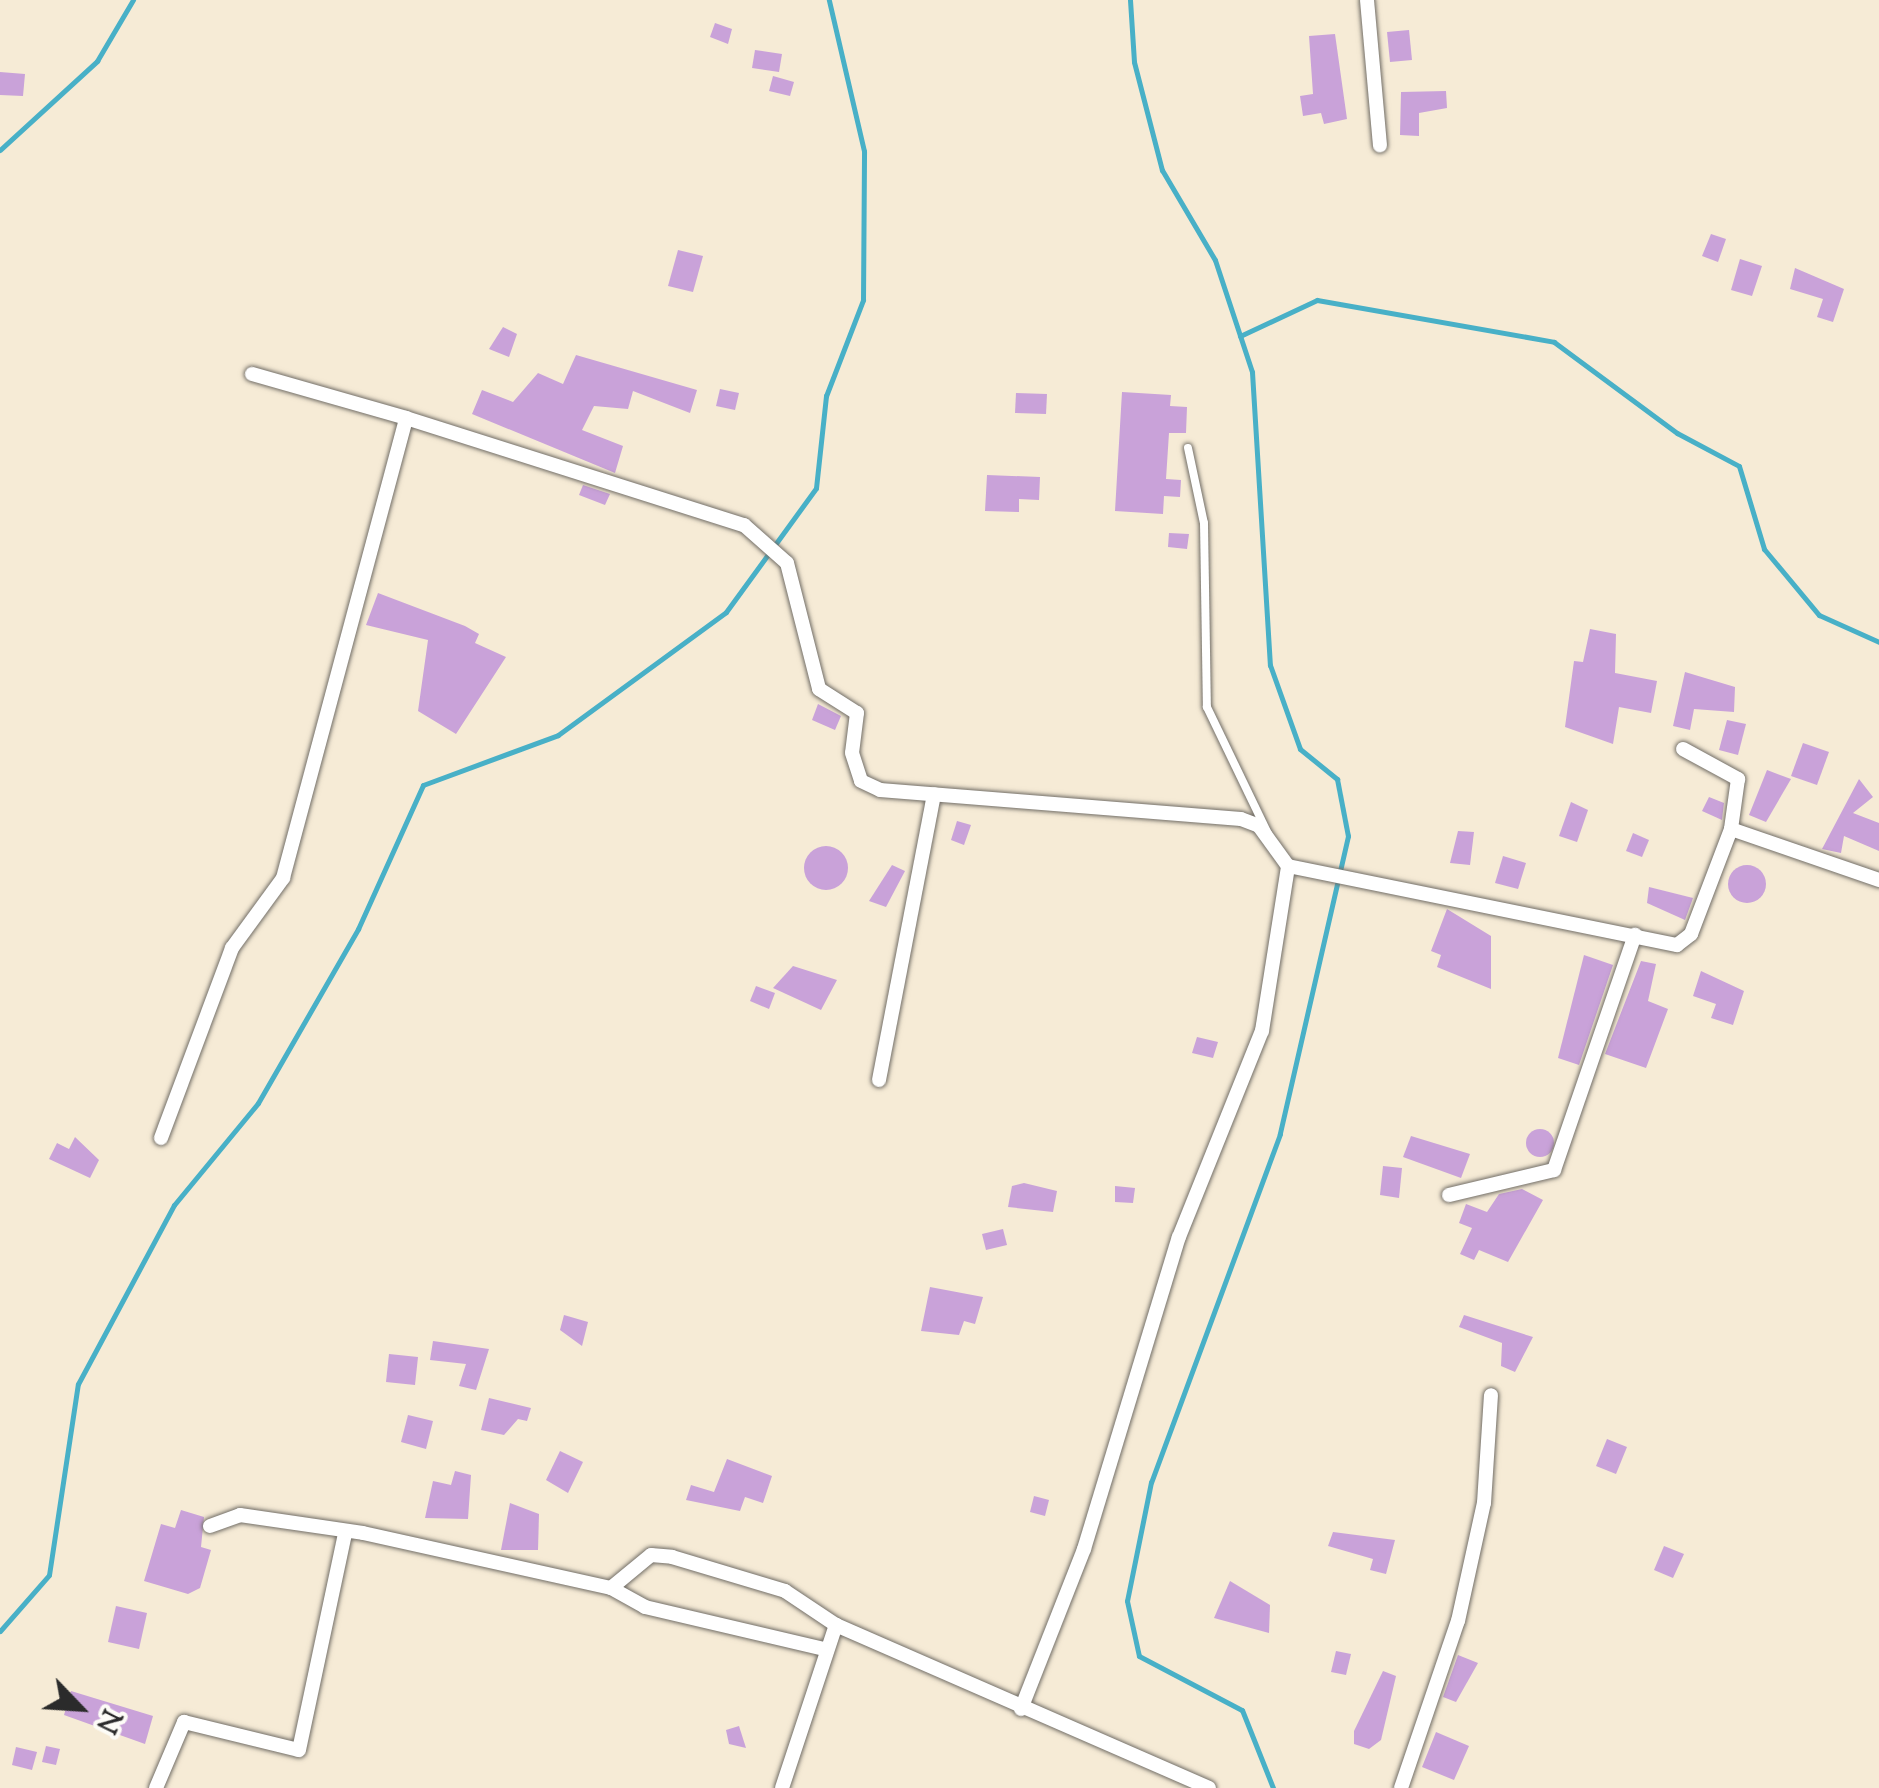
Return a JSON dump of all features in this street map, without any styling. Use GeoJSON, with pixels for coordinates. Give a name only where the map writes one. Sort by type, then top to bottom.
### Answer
{"type":"FeatureCollection","features":[{"type":"Feature","properties":{"kind":"street"},"geometry":{"type":"LineString","coordinates":[[1366,0],[1380,145]]}},
{"type":"Feature","properties":{"kind":"street"},"geometry":{"type":"LineString","coordinates":[[252,374],[406,418],[744,526],[787,564],[819,688],[857,713],[852,753],[861,781],[934,794],[1241,818],[1272,842],[1288,866],[1262,1031],[1178,1237],[1090,1530],[1021,1709]]}},
{"type":"Feature","properties":{"kind":"street"},"geometry":{"type":"LineString","coordinates":[[161,1138],[232,948],[283,878],[406,418]]}},
{"type":"Feature","properties":{"kind":"street"},"geometry":{"type":"LineString","coordinates":[[1288,866],[1372,876],[1678,945],[1691,934],[1730,830],[1738,779],[1683,749]]}},
{"type":"Feature","properties":{"kind":"street"},"geometry":{"type":"LineString","coordinates":[[879,1080],[934,794]]}},
{"type":"Feature","properties":{"kind":"street"},"geometry":{"type":"LineString","coordinates":[[1730,830],[1879,880]]}},
{"type":"Feature","properties":{"kind":"street"},"geometry":{"type":"LineString","coordinates":[[1449,1195],[1554,1170],[1635,934]]}},
{"type":"Feature","properties":{"kind":"street"},"geometry":{"type":"LineString","coordinates":[[1401,1788],[1458,1621],[1484,1503],[1491,1395]]}},
{"type":"Feature","properties":{"kind":"street"},"geometry":{"type":"LineString","coordinates":[[210,1526],[240,1515],[345,1533],[611,1588],[646,1608],[824,1648]]}},
{"type":"Feature","properties":{"kind":"street"},"geometry":{"type":"LineString","coordinates":[[156,1788],[184,1722],[299,1750],[345,1533]]}},
{"type":"Feature","properties":{"kind":"street"},"geometry":{"type":"LineString","coordinates":[[611,1588],[651,1555],[672,1557],[784,1591],[836,1625],[1209,1788]]}},
{"type":"Feature","properties":{"kind":"street"},"geometry":{"type":"LineString","coordinates":[[782,1788],[824,1648],[836,1625]]}},
{"type":"Feature","properties":{"kind":"lane"},"geometry":{"type":"LineString","coordinates":[[1188,448],[1204,522],[1207,706],[1272,842]]}},
{"type":"Feature","properties":{"kind":"building"},"geometry":{"type":"Polygon","coordinates":[[[715,23],[732,29],[728,44],[710,37],[715,23]]]}},
{"type":"Feature","properties":{"kind":"building"},"geometry":{"type":"Polygon","coordinates":[[[1409,30],[1412,60],[1390,62],[1387,32],[1409,30]]]}},
{"type":"Feature","properties":{"kind":"building"},"geometry":{"type":"Polygon","coordinates":[[[1335,34],[1347,119],[1324,124],[1321,113],[1303,116],[1300,96],[1313,94],[1309,36],[1335,34]]]}},
{"type":"Feature","properties":{"kind":"building"},"geometry":{"type":"Polygon","coordinates":[[[755,50],[782,54],[779,72],[752,68],[755,50]]]}},
{"type":"Feature","properties":{"kind":"building"},"geometry":{"type":"Polygon","coordinates":[[[0,72],[25,74],[23,96],[0,95],[0,72]]]}},
{"type":"Feature","properties":{"kind":"building"},"geometry":{"type":"Polygon","coordinates":[[[773,76],[794,82],[790,96],[769,91],[773,76]]]}},
{"type":"Feature","properties":{"kind":"building"},"geometry":{"type":"Polygon","coordinates":[[[1446,91],[1447,108],[1419,113],[1419,136],[1400,135],[1401,92],[1446,91]]]}},
{"type":"Feature","properties":{"kind":"building"},"geometry":{"type":"Polygon","coordinates":[[[1711,234],[1726,239],[1718,262],[1702,256],[1711,234]]]}},
{"type":"Feature","properties":{"kind":"building"},"geometry":{"type":"Polygon","coordinates":[[[678,250],[703,256],[693,292],[668,286],[678,250]]]}},
{"type":"Feature","properties":{"kind":"building"},"geometry":{"type":"Polygon","coordinates":[[[1740,259],[1762,266],[1752,296],[1731,290],[1740,259]]]}},
{"type":"Feature","properties":{"kind":"building"},"geometry":{"type":"Polygon","coordinates":[[[1795,268],[1844,289],[1833,322],[1817,317],[1823,299],[1790,289],[1795,268]]]}},
{"type":"Feature","properties":{"kind":"building"},"geometry":{"type":"Polygon","coordinates":[[[503,327],[517,334],[509,357],[489,349],[503,327]]]}},
{"type":"Feature","properties":{"kind":"building"},"geometry":{"type":"Polygon","coordinates":[[[576,355],[697,390],[690,413],[633,391],[628,409],[594,406],[582,430],[623,446],[615,473],[472,414],[482,390],[513,402],[538,373],[563,384],[576,355]]]}},
{"type":"Feature","properties":{"kind":"building"},"geometry":{"type":"Polygon","coordinates":[[[720,389],[739,393],[735,410],[716,406],[720,389]]]}},
{"type":"Feature","properties":{"kind":"building"},"geometry":{"type":"Polygon","coordinates":[[[1122,392],[1171,395],[1170,406],[1187,407],[1186,433],[1169,433],[1166,479],[1181,480],[1180,497],[1164,496],[1163,514],[1115,511],[1122,392]]]}},
{"type":"Feature","properties":{"kind":"building"},"geometry":{"type":"Polygon","coordinates":[[[1016,393],[1047,394],[1046,414],[1015,413],[1016,393]]]}},
{"type":"Feature","properties":{"kind":"building"},"geometry":{"type":"Polygon","coordinates":[[[987,475],[1040,477],[1039,500],[1019,499],[1019,512],[985,511],[987,475]]]}},
{"type":"Feature","properties":{"kind":"building"},"geometry":{"type":"Polygon","coordinates":[[[583,485],[610,494],[605,505],[579,495],[583,485]]]}},
{"type":"Feature","properties":{"kind":"building"},"geometry":{"type":"Polygon","coordinates":[[[1169,533],[1189,534],[1187,549],[1168,547],[1169,533]]]}},
{"type":"Feature","properties":{"kind":"building"},"geometry":{"type":"Polygon","coordinates":[[[378,593],[465,626],[479,634],[475,643],[506,657],[456,734],[418,711],[428,640],[366,625],[378,593]]]}},
{"type":"Feature","properties":{"kind":"building"},"geometry":{"type":"Polygon","coordinates":[[[1590,629],[1616,634],[1615,673],[1657,681],[1651,713],[1619,707],[1613,744],[1565,727],[1574,661],[1583,662],[1590,629]]]}},
{"type":"Feature","properties":{"kind":"building"},"geometry":{"type":"Polygon","coordinates":[[[1685,672],[1735,687],[1734,712],[1694,709],[1690,730],[1673,726],[1685,672]]]}},
{"type":"Feature","properties":{"kind":"building"},"geometry":{"type":"Polygon","coordinates":[[[818,704],[841,716],[835,730],[812,720],[818,704]]]}},
{"type":"Feature","properties":{"kind":"building"},"geometry":{"type":"Polygon","coordinates":[[[1727,720],[1746,724],[1738,755],[1719,750],[1727,720]]]}},
{"type":"Feature","properties":{"kind":"building"},"geometry":{"type":"Polygon","coordinates":[[[1803,743],[1829,752],[1817,785],[1791,776],[1803,743]]]}},
{"type":"Feature","properties":{"kind":"building"},"geometry":{"type":"Polygon","coordinates":[[[1767,770],[1791,779],[1766,822],[1749,815],[1767,770]]]}},
{"type":"Feature","properties":{"kind":"building"},"geometry":{"type":"Polygon","coordinates":[[[1859,779],[1873,797],[1853,813],[1879,823],[1879,851],[1844,836],[1841,853],[1822,849],[1859,779]]]}},
{"type":"Feature","properties":{"kind":"building"},"geometry":{"type":"Polygon","coordinates":[[[1709,797],[1724,803],[1722,820],[1702,811],[1709,797]]]}},
{"type":"Feature","properties":{"kind":"building"},"geometry":{"type":"Polygon","coordinates":[[[1571,802],[1588,810],[1577,842],[1559,836],[1571,802]]]}},
{"type":"Feature","properties":{"kind":"building"},"geometry":{"type":"Polygon","coordinates":[[[957,821],[971,825],[964,845],[951,840],[957,821]]]}},
{"type":"Feature","properties":{"kind":"building"},"geometry":{"type":"Polygon","coordinates":[[[1458,831],[1474,832],[1470,865],[1450,863],[1458,831]]]}},
{"type":"Feature","properties":{"kind":"building"},"geometry":{"type":"Polygon","coordinates":[[[1633,833],[1649,840],[1642,857],[1626,851],[1633,833]]]}},
{"type":"Feature","properties":{"kind":"building"},"geometry":{"type":"Polygon","coordinates":[[[826,846],[841,853],[848,868],[841,883],[826,890],[811,883],[804,868],[811,853],[826,846]]]}},
{"type":"Feature","properties":{"kind":"building"},"geometry":{"type":"Polygon","coordinates":[[[1503,856],[1526,863],[1518,889],[1495,883],[1503,856]]]}},
{"type":"Feature","properties":{"kind":"building"},"geometry":{"type":"Polygon","coordinates":[[[892,865],[905,871],[886,907],[869,901],[892,865]]]}},
{"type":"Feature","properties":{"kind":"building"},"geometry":{"type":"Polygon","coordinates":[[[1747,865],[1760,871],[1766,884],[1760,897],[1747,903],[1734,897],[1728,884],[1734,871],[1747,865]]]}},
{"type":"Feature","properties":{"kind":"building"},"geometry":{"type":"Polygon","coordinates":[[[1649,887],[1693,898],[1685,920],[1647,903],[1649,887]]]}},
{"type":"Feature","properties":{"kind":"building"},"geometry":{"type":"Polygon","coordinates":[[[1447,909],[1491,936],[1491,989],[1437,967],[1441,955],[1431,951],[1447,909]]]}},
{"type":"Feature","properties":{"kind":"building"},"geometry":{"type":"Polygon","coordinates":[[[1584,955],[1613,965],[1579,1065],[1558,1058],[1584,955]]]}},
{"type":"Feature","properties":{"kind":"building"},"geometry":{"type":"Polygon","coordinates":[[[1641,961],[1656,964],[1648,1001],[1668,1009],[1646,1068],[1605,1054],[1641,961]]]}},
{"type":"Feature","properties":{"kind":"building"},"geometry":{"type":"Polygon","coordinates":[[[793,966],[837,980],[821,1010],[773,988],[793,966]]]}},
{"type":"Feature","properties":{"kind":"building"},"geometry":{"type":"Polygon","coordinates":[[[1701,971],[1744,991],[1733,1025],[1711,1018],[1716,1004],[1693,996],[1701,971]]]}},
{"type":"Feature","properties":{"kind":"building"},"geometry":{"type":"Polygon","coordinates":[[[756,986],[775,993],[769,1009],[750,1001],[756,986]]]}},
{"type":"Feature","properties":{"kind":"building"},"geometry":{"type":"Polygon","coordinates":[[[1197,1037],[1218,1042],[1213,1058],[1192,1053],[1197,1037]]]}},
{"type":"Feature","properties":{"kind":"building"},"geometry":{"type":"Polygon","coordinates":[[[1540,1129],[1550,1133],[1554,1143],[1550,1153],[1540,1157],[1530,1153],[1526,1143],[1530,1133],[1540,1129]]]}},
{"type":"Feature","properties":{"kind":"building"},"geometry":{"type":"Polygon","coordinates":[[[1411,1136],[1470,1154],[1461,1178],[1403,1157],[1411,1136]]]}},
{"type":"Feature","properties":{"kind":"building"},"geometry":{"type":"Polygon","coordinates":[[[75,1137],[99,1160],[90,1178],[49,1159],[57,1143],[69,1149],[75,1137]]]}},
{"type":"Feature","properties":{"kind":"building"},"geometry":{"type":"Polygon","coordinates":[[[1383,1166],[1402,1168],[1399,1198],[1380,1195],[1383,1166]]]}},
{"type":"Feature","properties":{"kind":"building"},"geometry":{"type":"Polygon","coordinates":[[[1024,1183],[1057,1191],[1053,1212],[1008,1207],[1012,1186],[1024,1183]]]}},
{"type":"Feature","properties":{"kind":"building"},"geometry":{"type":"Polygon","coordinates":[[[1115,1186],[1135,1188],[1133,1203],[1115,1202],[1115,1186]]]}},
{"type":"Feature","properties":{"kind":"building"},"geometry":{"type":"Polygon","coordinates":[[[1522,1189],[1543,1200],[1508,1262],[1479,1250],[1474,1260],[1460,1254],[1472,1228],[1459,1223],[1466,1204],[1487,1212],[1499,1194],[1522,1189]]]}},
{"type":"Feature","properties":{"kind":"building"},"geometry":{"type":"Polygon","coordinates":[[[1003,1229],[1007,1245],[986,1250],[982,1234],[1003,1229]]]}},
{"type":"Feature","properties":{"kind":"building"},"geometry":{"type":"Polygon","coordinates":[[[930,1287],[983,1297],[975,1324],[964,1321],[959,1335],[921,1331],[930,1287]]]}},
{"type":"Feature","properties":{"kind":"building"},"geometry":{"type":"Polygon","coordinates":[[[564,1315],[588,1322],[582,1346],[560,1330],[564,1315]]]}},
{"type":"Feature","properties":{"kind":"building"},"geometry":{"type":"Polygon","coordinates":[[[1464,1315],[1533,1337],[1515,1372],[1501,1366],[1502,1343],[1459,1327],[1464,1315]]]}},
{"type":"Feature","properties":{"kind":"building"},"geometry":{"type":"Polygon","coordinates":[[[433,1341],[489,1349],[476,1390],[459,1386],[466,1364],[430,1360],[433,1341]]]}},
{"type":"Feature","properties":{"kind":"building"},"geometry":{"type":"Polygon","coordinates":[[[389,1354],[418,1357],[415,1385],[386,1382],[389,1354]]]}},
{"type":"Feature","properties":{"kind":"building"},"geometry":{"type":"Polygon","coordinates":[[[489,1398],[531,1408],[527,1421],[518,1419],[504,1435],[481,1430],[489,1398]]]}},
{"type":"Feature","properties":{"kind":"building"},"geometry":{"type":"Polygon","coordinates":[[[408,1415],[433,1421],[426,1449],[401,1442],[408,1415]]]}},
{"type":"Feature","properties":{"kind":"building"},"geometry":{"type":"Polygon","coordinates":[[[1607,1439],[1627,1447],[1616,1474],[1596,1466],[1607,1439]]]}},
{"type":"Feature","properties":{"kind":"building"},"geometry":{"type":"Polygon","coordinates":[[[560,1451],[583,1462],[568,1493],[546,1480],[560,1451]]]}},
{"type":"Feature","properties":{"kind":"building"},"geometry":{"type":"Polygon","coordinates":[[[727,1459],[772,1476],[763,1503],[745,1497],[740,1511],[686,1500],[691,1485],[714,1492],[727,1459]]]}},
{"type":"Feature","properties":{"kind":"building"},"geometry":{"type":"Polygon","coordinates":[[[455,1471],[471,1475],[468,1519],[425,1518],[433,1481],[451,1485],[455,1471]]]}},
{"type":"Feature","properties":{"kind":"building"},"geometry":{"type":"Polygon","coordinates":[[[1034,1496],[1049,1500],[1045,1516],[1030,1512],[1034,1496]]]}},
{"type":"Feature","properties":{"kind":"building"},"geometry":{"type":"Polygon","coordinates":[[[510,1503],[539,1514],[538,1550],[501,1550],[510,1503]]]}},
{"type":"Feature","properties":{"kind":"building"},"geometry":{"type":"Polygon","coordinates":[[[181,1510],[204,1517],[201,1547],[211,1550],[200,1588],[188,1594],[144,1581],[161,1524],[175,1528],[181,1510]]]}},
{"type":"Feature","properties":{"kind":"building"},"geometry":{"type":"Polygon","coordinates":[[[1333,1532],[1395,1540],[1386,1574],[1370,1570],[1373,1559],[1328,1546],[1333,1532]]]}},
{"type":"Feature","properties":{"kind":"building"},"geometry":{"type":"Polygon","coordinates":[[[1664,1546],[1684,1554],[1673,1578],[1654,1570],[1664,1546]]]}},
{"type":"Feature","properties":{"kind":"building"},"geometry":{"type":"Polygon","coordinates":[[[1230,1581],[1270,1605],[1269,1633],[1214,1618],[1230,1581]]]}},
{"type":"Feature","properties":{"kind":"building"},"geometry":{"type":"Polygon","coordinates":[[[116,1606],[147,1613],[139,1649],[108,1642],[116,1606]]]}},
{"type":"Feature","properties":{"kind":"building"},"geometry":{"type":"Polygon","coordinates":[[[1336,1651],[1351,1654],[1346,1675],[1331,1672],[1336,1651]]]}},
{"type":"Feature","properties":{"kind":"building"},"geometry":{"type":"Polygon","coordinates":[[[1458,1655],[1478,1663],[1456,1702],[1443,1697],[1458,1655]]]}},
{"type":"Feature","properties":{"kind":"building"},"geometry":{"type":"Polygon","coordinates":[[[1383,1671],[1396,1676],[1381,1740],[1369,1749],[1354,1744],[1354,1731],[1383,1671]]]}},
{"type":"Feature","properties":{"kind":"building"},"geometry":{"type":"Polygon","coordinates":[[[71,1691],[153,1716],[145,1744],[64,1715],[71,1691]]]}},
{"type":"Feature","properties":{"kind":"building"},"geometry":{"type":"Polygon","coordinates":[[[739,1726],[746,1748],[729,1744],[726,1730],[739,1726]]]}},
{"type":"Feature","properties":{"kind":"building"},"geometry":{"type":"Polygon","coordinates":[[[1436,1732],[1469,1746],[1454,1780],[1422,1767],[1436,1732]]]}},
{"type":"Feature","properties":{"kind":"building"},"geometry":{"type":"Polygon","coordinates":[[[46,1746],[60,1749],[56,1765],[42,1762],[46,1746]]]}},
{"type":"Feature","properties":{"kind":"building"},"geometry":{"type":"Polygon","coordinates":[[[16,1747],[37,1752],[32,1770],[12,1765],[16,1747]]]}},
{"type":"Feature","properties":{"kind":"waterway"},"geometry":{"type":"LineString","coordinates":[[0,150],[97,61],[133,0]]}},
{"type":"Feature","properties":{"kind":"waterway"},"geometry":{"type":"LineString","coordinates":[[0,1631],[49,1575],[78,1384],[174,1205],[258,1103],[358,929],[423,785],[558,735],[726,612],[816,488],[826,396],[863,300],[864,151],[829,0]]}},
{"type":"Feature","properties":{"kind":"waterway"},"geometry":{"type":"LineString","coordinates":[[1130,0],[1134,62],[1162,170],[1215,260],[1252,372],[1270,665],[1300,749],[1337,779],[1348,836],[1280,1134],[1151,1482],[1127,1601],[1139,1656],[1242,1710],[1273,1788]]}},
{"type":"Feature","properties":{"kind":"waterway"},"geometry":{"type":"LineString","coordinates":[[1240,336],[1317,300],[1554,342],[1677,433],[1739,466],[1764,549],[1819,615],[1879,642]]}}]}
